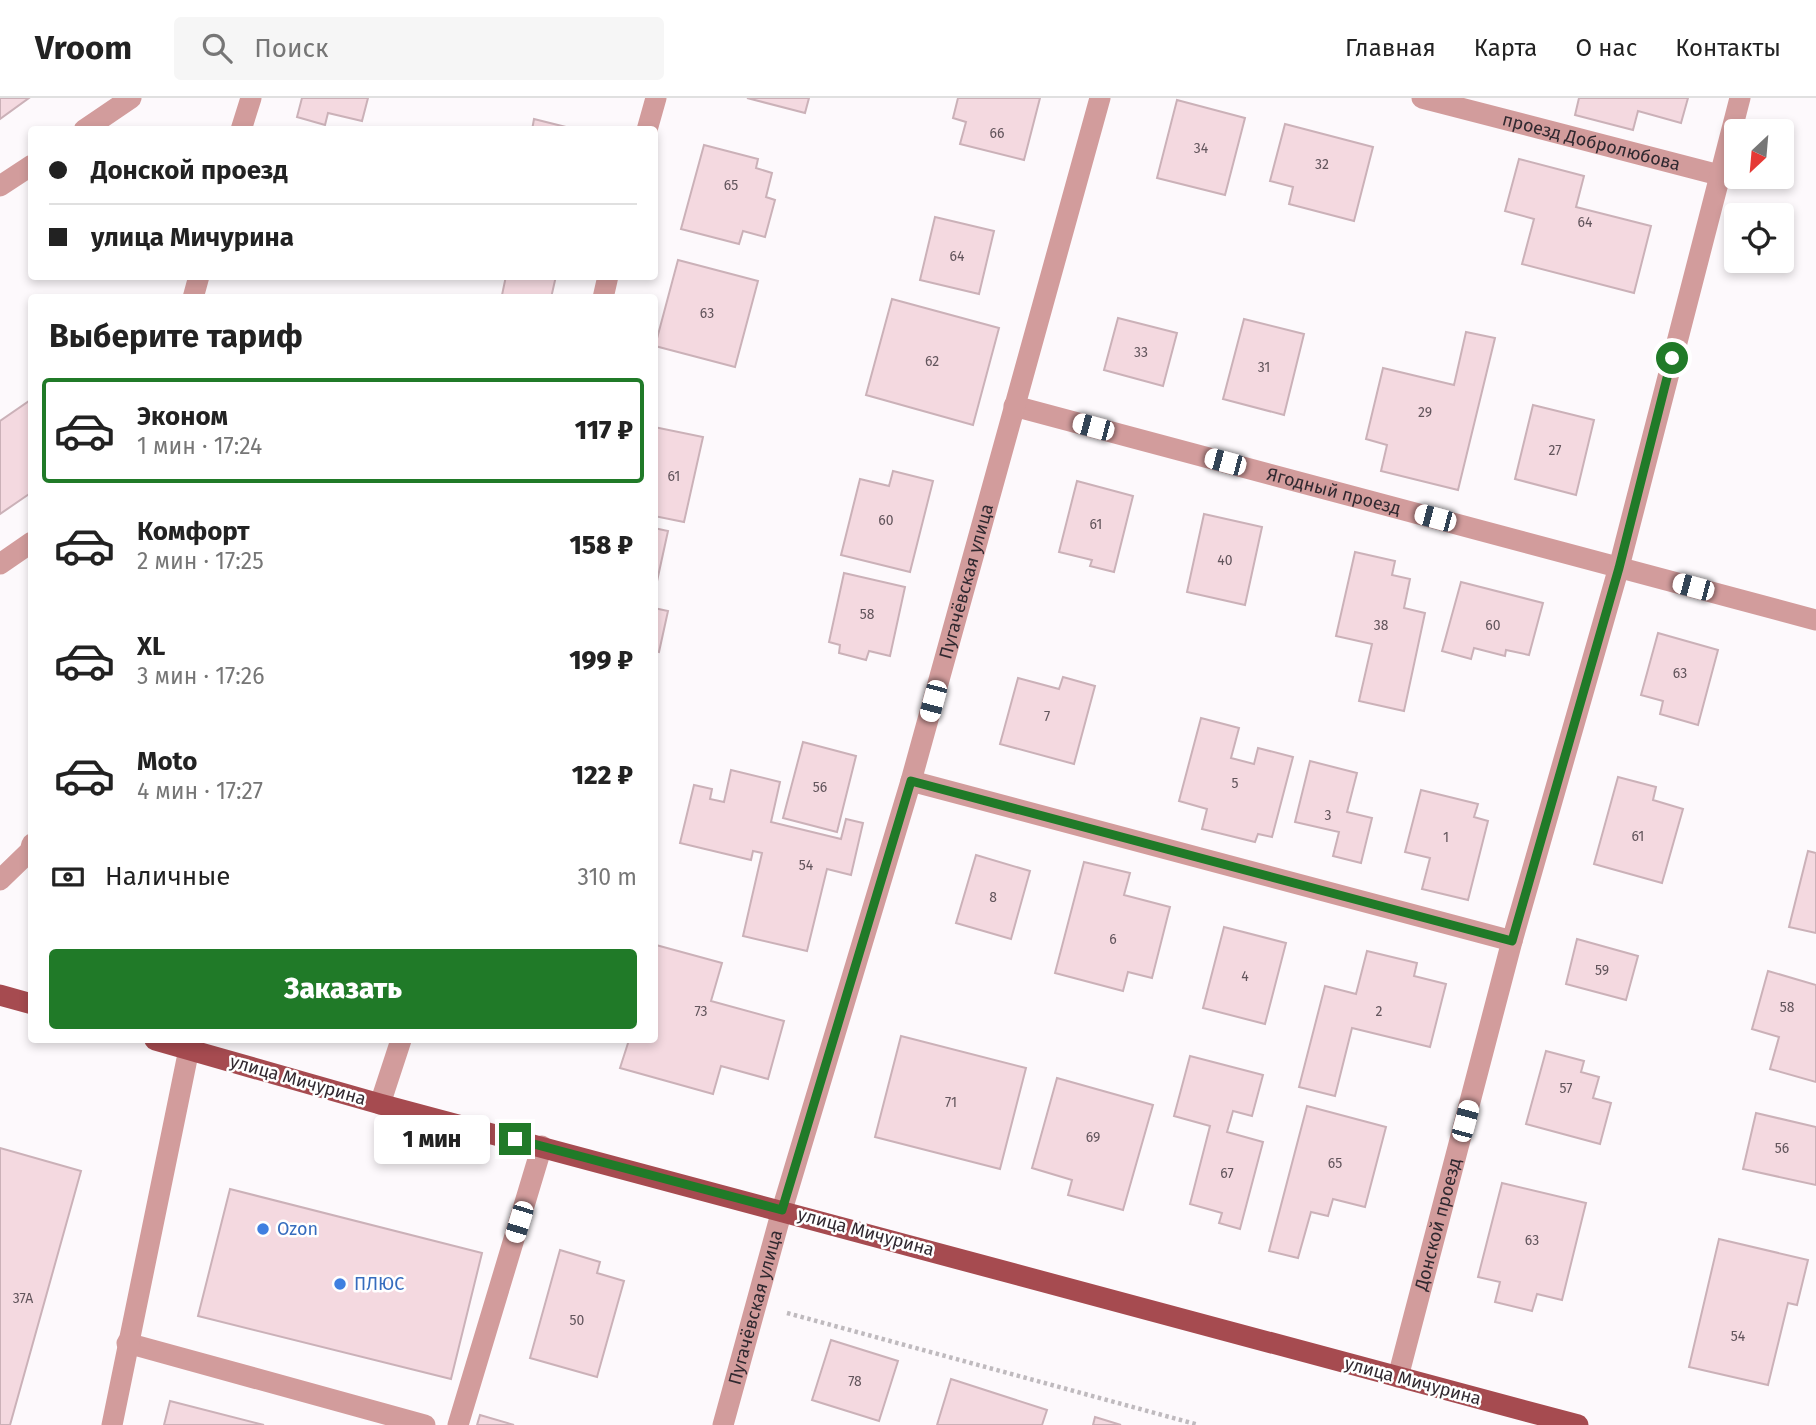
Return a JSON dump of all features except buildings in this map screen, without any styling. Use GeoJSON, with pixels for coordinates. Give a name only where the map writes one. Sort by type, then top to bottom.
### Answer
{"type":"FeatureCollection","features":[{"type":"Feature","properties":{"kind":"main road"},"geometry":{"type":"LineString","coordinates":[[0,995],[28,1003]]}},
{"type":"Feature","properties":{"kind":"main road","name":"улица Мичурина"},"geometry":{"type":"LineString","coordinates":[[167,1043],[380,1104],[1577,1425]]}},
{"type":"Feature","properties":{"kind":"street"},"geometry":{"type":"LineString","coordinates":[[90,126],[131,98]]}},
{"type":"Feature","properties":{"kind":"street"},"geometry":{"type":"LineString","coordinates":[[243,126],[251,98]]}},
{"type":"Feature","properties":{"kind":"street"},"geometry":{"type":"LineString","coordinates":[[648,126],[656,98]]}},
{"type":"Feature","properties":{"kind":"street","name":"Пугачёвская улица"},"geometry":{"type":"LineString","coordinates":[[723,1425],[782,1210],[911,781],[1100,98]]}},
{"type":"Feature","properties":{"kind":"street","name":"проезд Добролюбова"},"geometry":{"type":"LineString","coordinates":[[1422,98],[1719,175]]}},
{"type":"Feature","properties":{"kind":"street","name":"Донской проезд"},"geometry":{"type":"LineString","coordinates":[[1398,1377],[1512,941],[1619,568],[1740,98]]}},
{"type":"Feature","properties":{"kind":"street"},"geometry":{"type":"LineString","coordinates":[[0,186],[28,168]]}},
{"type":"Feature","properties":{"kind":"street","name":"Ягодный проезд"},"geometry":{"type":"LineString","coordinates":[[1014,406],[1816,620]]}},
{"type":"Feature","properties":{"kind":"street"},"geometry":{"type":"LineString","coordinates":[[0,564],[28,544]]}},
{"type":"Feature","properties":{"kind":"street"},"geometry":{"type":"LineString","coordinates":[[911,781],[1512,941]]}},
{"type":"Feature","properties":{"kind":"street"},"geometry":{"type":"LineString","coordinates":[[0,880],[28,852]]}},
{"type":"Feature","properties":{"kind":"street"},"geometry":{"type":"LineString","coordinates":[[380,1104],[400,1043]]}},
{"type":"Feature","properties":{"kind":"street"},"geometry":{"type":"LineString","coordinates":[[112,1425],[190,1049]]}},
{"type":"Feature","properties":{"kind":"street"},"geometry":{"type":"LineString","coordinates":[[458,1425],[542,1146]]}},
{"type":"Feature","properties":{"kind":"street"},"geometry":{"type":"LineString","coordinates":[[127,1343],[425,1425]]}},
{"type":"Feature","properties":{"kind":"path"},"geometry":{"type":"LineString","coordinates":[[756,1305],[1199,1425]]}},
{"type":"Feature","properties":{"kind":"place","name":"Ozon"},"geometry":{"type":"Point","coordinates":[263,1229]}},
{"type":"Feature","properties":{"kind":"place","name":"ПЛЮС"},"geometry":{"type":"Point","coordinates":[340,1284]}},
{"type":"Feature","properties":{"kind":"route"},"geometry":{"type":"LineString","coordinates":[[515,1139],[782,1210],[911,781],[1512,941],[1619,568],[1672,358]]}}]}
